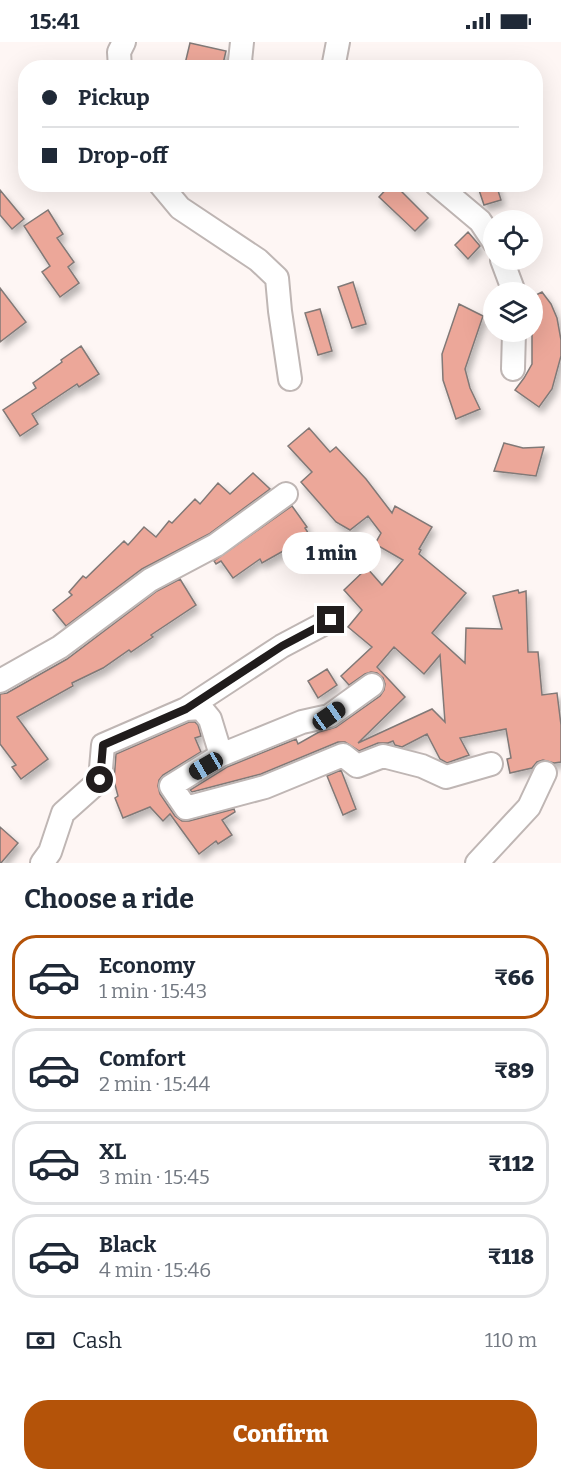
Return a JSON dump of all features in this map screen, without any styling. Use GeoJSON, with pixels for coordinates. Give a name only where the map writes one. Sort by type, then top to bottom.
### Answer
{"type":"FeatureCollection","features":[{"type":"Feature","properties":{"kind":"street"},"geometry":{"type":"LineString","coordinates":[[120,60],[119,52],[124,42]]}},
{"type":"Feature","properties":{"kind":"street"},"geometry":{"type":"LineString","coordinates":[[240,60],[242,42]]}},
{"type":"Feature","properties":{"kind":"street"},"geometry":{"type":"LineString","coordinates":[[335,60],[338,42]]}},
{"type":"Feature","properties":{"kind":"street"},"geometry":{"type":"LineString","coordinates":[[167,192],[180,208],[258,260],[277,278],[290,379]]}},
{"type":"Feature","properties":{"kind":"street"},"geometry":{"type":"LineString","coordinates":[[446,192],[483,226]]}},
{"type":"Feature","properties":{"kind":"street"},"geometry":{"type":"LineString","coordinates":[[513,369],[514,342]]}},
{"type":"Feature","properties":{"kind":"street"},"geometry":{"type":"LineString","coordinates":[[0,681],[60,647],[150,580],[216,545],[286,494]]}},
{"type":"Feature","properties":{"kind":"street"},"geometry":{"type":"LineString","coordinates":[[42,863],[50,852],[63,813],[100,780],[103,745],[186,709],[282,646],[331,620]]}},
{"type":"Feature","properties":{"kind":"street"},"geometry":{"type":"LineString","coordinates":[[372,685],[329,716],[303,722],[221,755],[171,786],[186,808],[265,787],[343,755],[357,766],[383,756],[422,766],[446,777],[491,764]]}},
{"type":"Feature","properties":{"kind":"street"},"geometry":{"type":"LineString","coordinates":[[186,709],[201,708],[210,719],[221,755]]}},
{"type":"Feature","properties":{"kind":"street"},"geometry":{"type":"LineString","coordinates":[[477,863],[529,807],[545,773]]}},
{"type":"Feature","properties":{"kind":"building"},"geometry":{"type":"Polygon","coordinates":[[[190,43],[226,51],[224,60],[186,60],[190,43]]]}},
{"type":"Feature","properties":{"kind":"building"},"geometry":{"type":"Polygon","coordinates":[[[0,190],[24,219],[12,229],[0,215],[0,190]]]}},
{"type":"Feature","properties":{"kind":"building"},"geometry":{"type":"Polygon","coordinates":[[[384,192],[402,192],[428,218],[415,231],[379,197],[384,192]]]}},
{"type":"Feature","properties":{"kind":"building"},"geometry":{"type":"Polygon","coordinates":[[[480,192],[498,192],[501,200],[484,205],[480,192]]]}},
{"type":"Feature","properties":{"kind":"building"},"geometry":{"type":"Polygon","coordinates":[[[48,210],[63,234],[57,238],[74,262],[68,267],[79,283],[60,297],[42,272],[50,266],[24,226],[48,210]]]}},
{"type":"Feature","properties":{"kind":"building"},"geometry":{"type":"Polygon","coordinates":[[[468,232],[480,246],[468,259],[455,245],[468,232]]]}},
{"type":"Feature","properties":{"kind":"building"},"geometry":{"type":"Polygon","coordinates":[[[353,282],[366,324],[352,328],[338,287],[353,282]]]}},
{"type":"Feature","properties":{"kind":"building"},"geometry":{"type":"Polygon","coordinates":[[[0,288],[26,322],[0,342],[0,288]]]}},
{"type":"Feature","properties":{"kind":"building"},"geometry":{"type":"Polygon","coordinates":[[[543,293],[557,318],[561,356],[552,389],[539,407],[515,390],[532,364],[532,342],[543,342],[543,293]]]}},
{"type":"Feature","properties":{"kind":"building"},"geometry":{"type":"Polygon","coordinates":[[[459,304],[483,316],[465,369],[470,388],[480,409],[456,419],[443,380],[442,354],[459,304]]]}},
{"type":"Feature","properties":{"kind":"building"},"geometry":{"type":"Polygon","coordinates":[[[320,309],[332,351],[318,355],[305,313],[320,309]]]}},
{"type":"Feature","properties":{"kind":"building"},"geometry":{"type":"Polygon","coordinates":[[[81,346],[99,374],[79,387],[77,384],[32,414],[38,424],[20,436],[3,410],[36,388],[33,383],[81,346]]]}},
{"type":"Feature","properties":{"kind":"building"},"geometry":{"type":"Polygon","coordinates":[[[309,428],[330,452],[336,447],[366,479],[392,513],[395,506],[432,527],[419,549],[421,550],[419,554],[466,593],[432,633],[465,663],[466,628],[502,629],[493,596],[518,590],[519,593],[526,591],[528,652],[538,652],[542,695],[557,693],[561,725],[561,762],[543,760],[537,762],[532,768],[510,773],[507,759],[511,758],[506,729],[460,738],[469,755],[447,763],[440,759],[427,734],[402,747],[395,745],[393,741],[378,743],[359,751],[345,742],[338,742],[261,774],[192,792],[190,790],[227,767],[296,739],[298,744],[319,732],[336,727],[380,696],[384,690],[383,678],[377,673],[365,674],[349,685],[341,676],[372,647],[348,627],[362,610],[344,590],[367,568],[382,585],[403,560],[375,544],[381,533],[368,516],[350,530],[336,522],[301,482],[312,472],[288,446],[309,428]],[[394,647],[377,667],[405,697],[358,743],[432,709],[445,722],[440,655],[424,674],[394,647]]]}},
{"type":"Feature","properties":{"kind":"building"},"geometry":{"type":"Polygon","coordinates":[[[504,443],[523,448],[544,447],[536,476],[494,471],[504,443]]]}},
{"type":"Feature","properties":{"kind":"building"},"geometry":{"type":"Polygon","coordinates":[[[253,473],[270,489],[209,534],[142,569],[66,626],[53,610],[72,595],[69,592],[83,576],[86,578],[124,541],[128,545],[144,527],[156,537],[169,521],[172,523],[195,499],[200,504],[218,483],[230,494],[253,473]]]}},
{"type":"Feature","properties":{"kind":"building"},"geometry":{"type":"Polygon","coordinates":[[[292,506],[307,527],[305,528],[312,539],[286,555],[285,550],[262,563],[260,559],[233,578],[221,561],[216,564],[214,561],[292,506]]]}},
{"type":"Feature","properties":{"kind":"building"},"geometry":{"type":"Polygon","coordinates":[[[180,579],[196,605],[151,635],[153,637],[131,652],[129,650],[103,668],[72,683],[73,686],[17,717],[48,759],[21,779],[12,767],[16,765],[0,744],[0,694],[7,693],[67,659],[157,591],[180,579]]]}},
{"type":"Feature","properties":{"kind":"building"},"geometry":{"type":"Polygon","coordinates":[[[327,669],[337,685],[318,698],[308,681],[327,669]]]}},
{"type":"Feature","properties":{"kind":"building"},"geometry":{"type":"Polygon","coordinates":[[[189,722],[195,722],[198,725],[201,736],[195,738],[201,752],[163,775],[158,786],[160,794],[175,816],[182,821],[234,809],[235,812],[222,820],[232,835],[218,844],[216,841],[199,854],[170,814],[163,821],[150,807],[123,818],[115,798],[118,796],[114,781],[116,754],[189,722]]]}},
{"type":"Feature","properties":{"kind":"building"},"geometry":{"type":"Polygon","coordinates":[[[341,770],[356,809],[343,815],[327,776],[341,770]]]}},
{"type":"Feature","properties":{"kind":"building"},"geometry":{"type":"Polygon","coordinates":[[[0,827],[18,843],[1,863],[0,863],[0,827]]]}},
{"type":"Feature","properties":{"kind":"route"},"geometry":{"type":"LineString","coordinates":[[100,780],[103,745],[186,709],[282,646],[331,620]]}}]}
